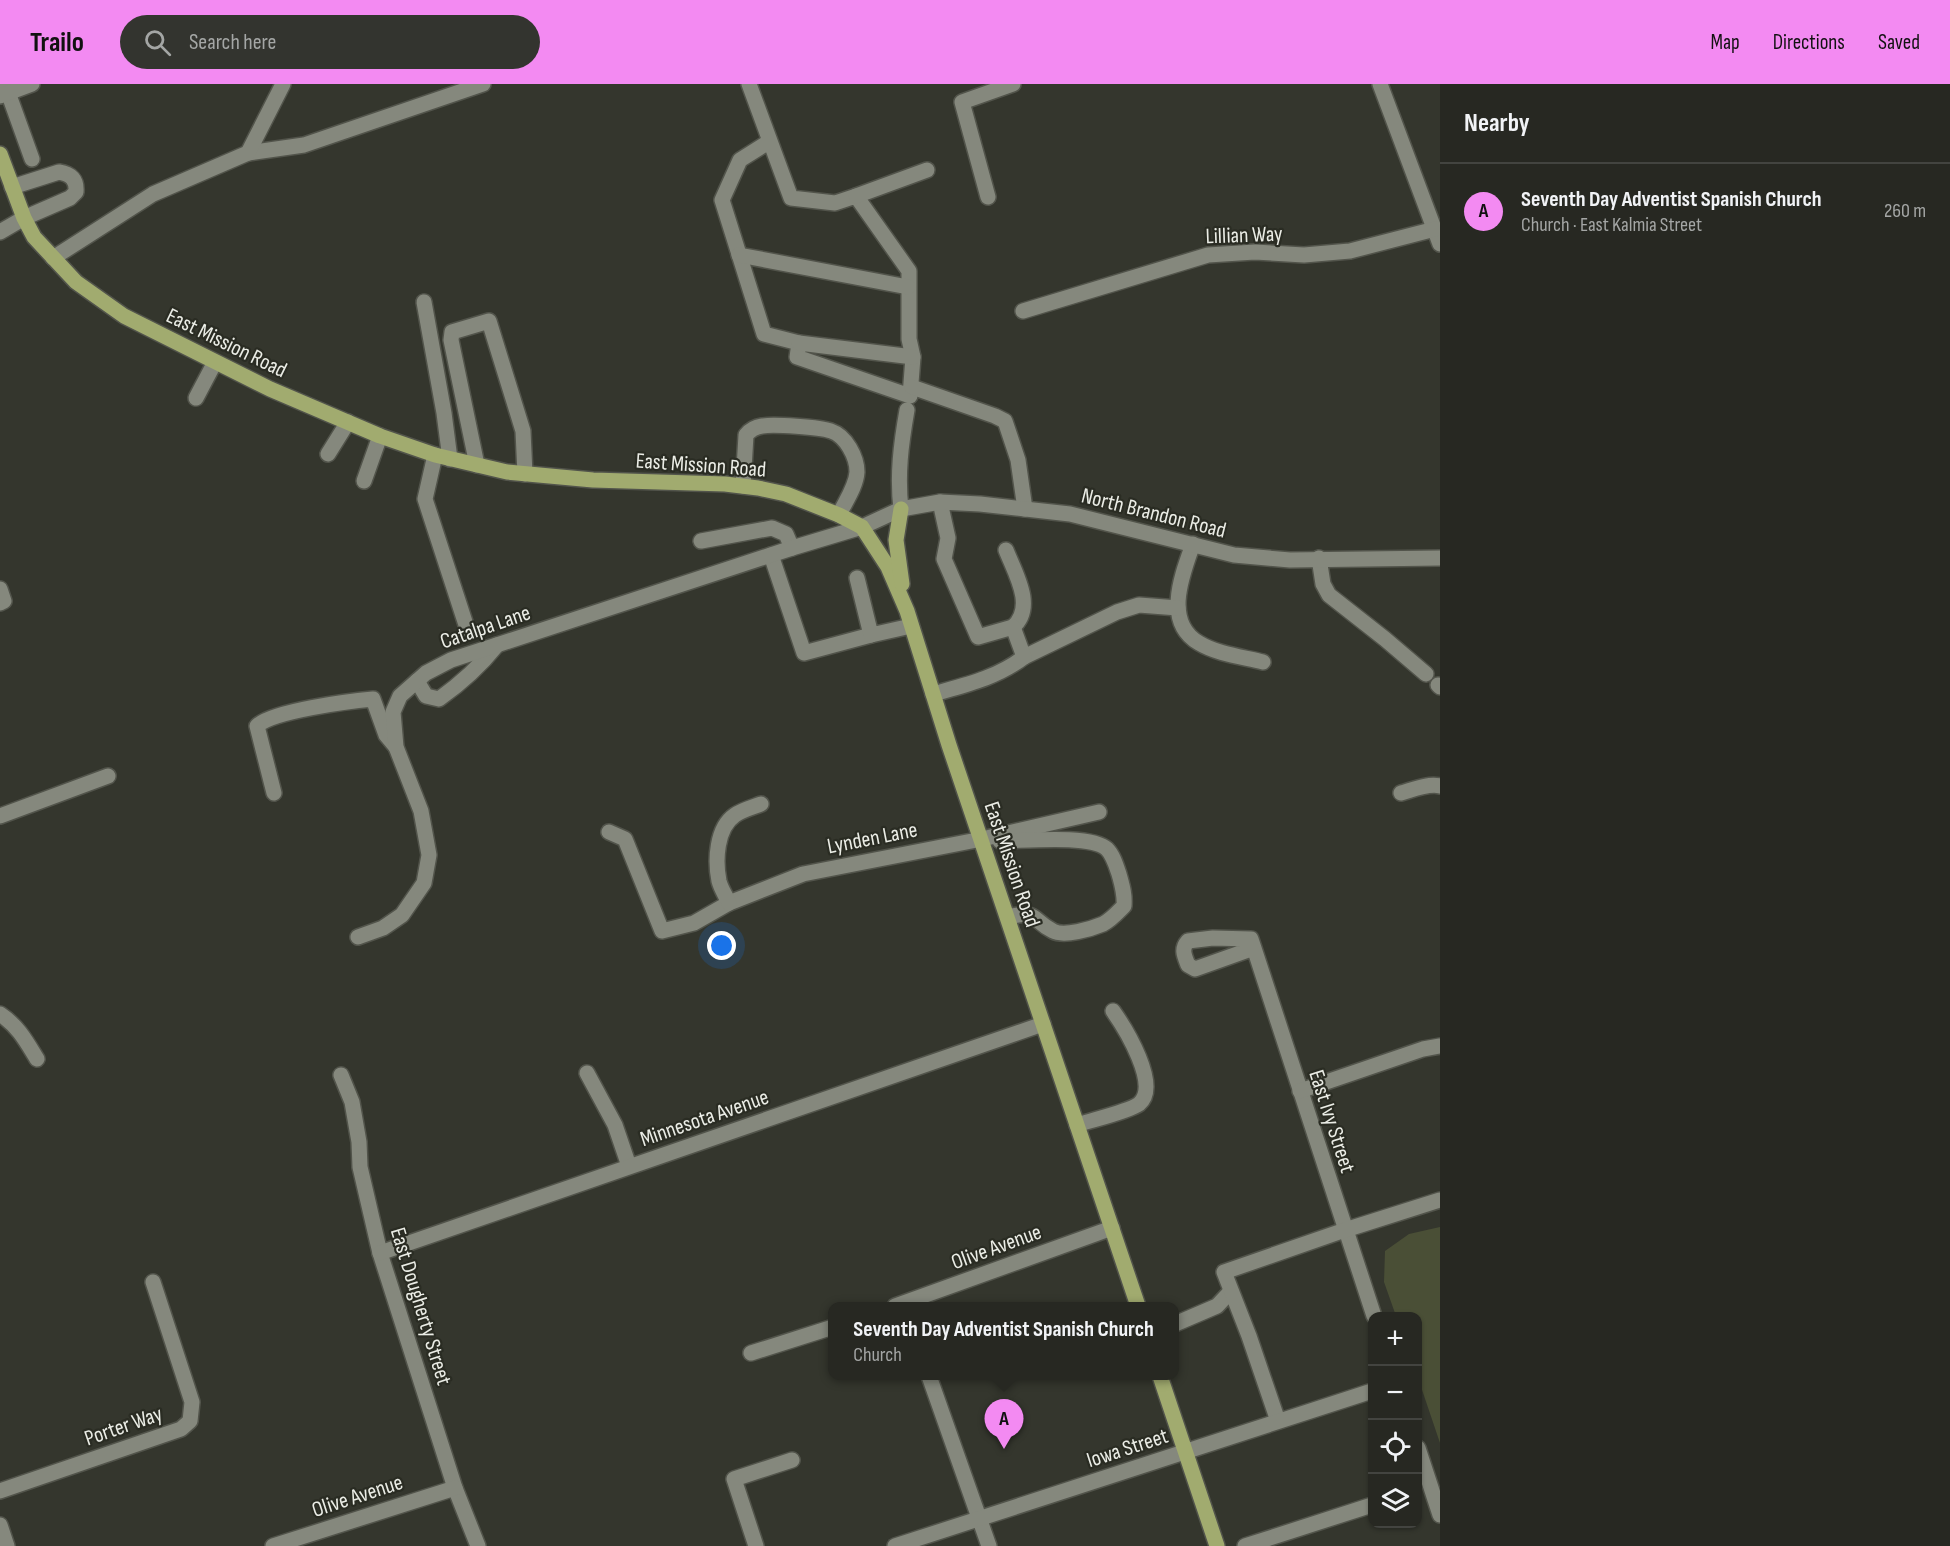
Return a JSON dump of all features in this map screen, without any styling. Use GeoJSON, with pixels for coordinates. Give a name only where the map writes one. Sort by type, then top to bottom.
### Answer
{"type":"FeatureCollection","features":[{"type":"Feature","properties":{"kind":"main road","name":"East Mission Road"},"geometry":{"type":"LineString","coordinates":[[0,154],[24,218],[34,237],[76,282],[124,316],[270,389],[380,435],[442,457],[525,474],[593,480],[743,486],[786,494],[839,515],[862,527],[888,567],[907,611],[1137,1302]]}},
{"type":"Feature","properties":{"kind":"main road"},"geometry":{"type":"LineString","coordinates":[[901,509],[896,540],[907,611]]}},
{"type":"Feature","properties":{"kind":"main road"},"geometry":{"type":"LineString","coordinates":[[1161,1380],[1217,1546]]}},
{"type":"Feature","properties":{"kind":"street"},"geometry":{"type":"LineString","coordinates":[[32,84],[4,91],[32,159]]}},
{"type":"Feature","properties":{"kind":"street"},"geometry":{"type":"LineString","coordinates":[[248,153],[283,84]]}},
{"type":"Feature","properties":{"kind":"street"},"geometry":{"type":"LineString","coordinates":[[53,258],[153,194],[248,153],[304,145],[483,84]]}},
{"type":"Feature","properties":{"kind":"street"},"geometry":{"type":"LineString","coordinates":[[749,84],[791,198],[835,203],[927,170]]}},
{"type":"Feature","properties":{"kind":"street"},"geometry":{"type":"LineString","coordinates":[[988,197],[962,102],[1013,84]]}},
{"type":"Feature","properties":{"kind":"street"},"geometry":{"type":"LineString","coordinates":[[1380,84],[1435,222],[1440,244]]}},
{"type":"Feature","properties":{"kind":"street"},"geometry":{"type":"LineString","coordinates":[[770,141],[740,160],[722,200],[764,334],[799,343],[913,357]]}},
{"type":"Feature","properties":{"kind":"street"},"geometry":{"type":"LineString","coordinates":[[0,232],[24,218],[70,198],[76,192],[74,179],[59,171],[12,187]]}},
{"type":"Feature","properties":{"kind":"street"},"geometry":{"type":"LineString","coordinates":[[799,343],[797,357],[910,396],[913,357],[909,339],[909,271],[856,196]]}},
{"type":"Feature","properties":{"kind":"street","name":"Lillian Way"},"geometry":{"type":"LineString","coordinates":[[1023,311],[1208,255],[1255,252],[1304,255],[1350,251],[1435,222]]}},
{"type":"Feature","properties":{"kind":"street"},"geometry":{"type":"LineString","coordinates":[[739,255],[908,287]]}},
{"type":"Feature","properties":{"kind":"street"},"geometry":{"type":"LineString","coordinates":[[424,302],[444,413],[442,457],[425,500],[468,631]]}},
{"type":"Feature","properties":{"kind":"street"},"geometry":{"type":"LineString","coordinates":[[477,465],[450,340],[452,332],[489,321],[523,431],[525,474]]}},
{"type":"Feature","properties":{"kind":"street"},"geometry":{"type":"LineString","coordinates":[[196,398],[215,362]]}},
{"type":"Feature","properties":{"kind":"street"},"geometry":{"type":"LineString","coordinates":[[912,387],[1005,421],[1018,460],[1024,509]]}},
{"type":"Feature","properties":{"kind":"street"},"geometry":{"type":"LineString","coordinates":[[901,509],[898,481],[900,448],[907,410]]}},
{"type":"Feature","properties":{"kind":"street"},"geometry":{"type":"LineString","coordinates":[[328,454],[348,422]]}},
{"type":"Feature","properties":{"kind":"street"},"geometry":{"type":"LineString","coordinates":[[743,486],[746,435],[750,430],[760,426],[780,426],[831,431],[844,439],[854,457],[856,472],[853,486],[839,515]]}},
{"type":"Feature","properties":{"kind":"street"},"geometry":{"type":"LineString","coordinates":[[364,481],[380,435]]}},
{"type":"Feature","properties":{"kind":"street"},"geometry":{"type":"LineString","coordinates":[[940,502],[948,538],[945,559],[978,637],[1013,627],[1020,620],[1025,609],[1020,586],[1006,550]]}},
{"type":"Feature","properties":{"kind":"street","name":"North Brandon Road"},"geometry":{"type":"LineString","coordinates":[[862,527],[901,509],[940,502],[980,504],[1070,514],[1234,555],[1290,560],[1440,558]]}},
{"type":"Feature","properties":{"kind":"street","name":"Catalpa Lane"},"geometry":{"type":"LineString","coordinates":[[357,937],[383,928],[402,915],[424,883],[429,855],[421,811],[396,747],[393,712],[400,696],[426,673],[451,660],[498,644],[862,527]]}},
{"type":"Feature","properties":{"kind":"street"},"geometry":{"type":"LineString","coordinates":[[701,541],[772,528],[786,534],[792,548]]}},
{"type":"Feature","properties":{"kind":"street"},"geometry":{"type":"LineString","coordinates":[[1193,544],[1181,578],[1178,608],[1185,632],[1199,644],[1263,662]]}},
{"type":"Feature","properties":{"kind":"street"},"geometry":{"type":"LineString","coordinates":[[771,555],[804,654],[911,626]]}},
{"type":"Feature","properties":{"kind":"street"},"geometry":{"type":"LineString","coordinates":[[1319,558],[1323,584],[1329,595],[1426,674]]}},
{"type":"Feature","properties":{"kind":"street"},"geometry":{"type":"LineString","coordinates":[[857,578],[872,635]]}},
{"type":"Feature","properties":{"kind":"street"},"geometry":{"type":"LineString","coordinates":[[0,589],[4,601],[0,603]]}},
{"type":"Feature","properties":{"kind":"street"},"geometry":{"type":"LineString","coordinates":[[933,694],[980,681],[1012,667],[1024,657],[1117,612],[1138,605],[1178,608]]}},
{"type":"Feature","properties":{"kind":"street"},"geometry":{"type":"LineString","coordinates":[[1013,627],[1024,657]]}},
{"type":"Feature","properties":{"kind":"street"},"geometry":{"type":"LineString","coordinates":[[417,681],[426,696],[439,699],[480,664],[498,644]]}},
{"type":"Feature","properties":{"kind":"street"},"geometry":{"type":"LineString","coordinates":[[274,793],[257,726],[269,718],[285,712],[373,699],[377,705],[381,725],[396,747]]}},
{"type":"Feature","properties":{"kind":"street"},"geometry":{"type":"LineString","coordinates":[[0,816],[108,776]]}},
{"type":"Feature","properties":{"kind":"street"},"geometry":{"type":"LineString","coordinates":[[1401,793],[1427,786],[1440,786]]}},
{"type":"Feature","properties":{"kind":"street"},"geometry":{"type":"LineString","coordinates":[[729,903],[720,882],[718,863],[723,829],[734,815],[761,804]]}},
{"type":"Feature","properties":{"kind":"street","name":"Lynden Lane"},"geometry":{"type":"LineString","coordinates":[[609,832],[625,839],[662,931],[694,922],[729,903],[803,874],[982,842],[1099,812]]}},
{"type":"Feature","properties":{"kind":"street"},"geometry":{"type":"LineString","coordinates":[[982,842],[1065,840],[1092,842],[1106,848],[1116,862],[1125,895],[1124,906],[1104,924],[1065,934],[1054,932],[1031,914],[1008,917]]}},
{"type":"Feature","properties":{"kind":"street","name":"East Ivy Street"},"geometry":{"type":"LineString","coordinates":[[1253,943],[1372,1312]]}},
{"type":"Feature","properties":{"kind":"street"},"geometry":{"type":"LineString","coordinates":[[1077,1125],[1136,1106],[1144,1096],[1146,1084],[1138,1057],[1113,1011]]}},
{"type":"Feature","properties":{"kind":"street"},"geometry":{"type":"LineString","coordinates":[[0,1014],[22,1034],[37,1059]]}},
{"type":"Feature","properties":{"kind":"street","name":"Minnesota Avenue"},"geometry":{"type":"LineString","coordinates":[[380,1252],[1043,1024]]}},
{"type":"Feature","properties":{"kind":"street"},"geometry":{"type":"LineString","coordinates":[[1300,1091],[1423,1049],[1440,1046]]}},
{"type":"Feature","properties":{"kind":"street"},"geometry":{"type":"LineString","coordinates":[[588,1073],[615,1125],[629,1166]]}},
{"type":"Feature","properties":{"kind":"street","name":"East Dougherty Street"},"geometry":{"type":"LineString","coordinates":[[341,1075],[352,1102],[359,1142],[360,1167],[380,1252],[454,1488],[478,1546]]}},
{"type":"Feature","properties":{"kind":"street"},"geometry":{"type":"LineString","coordinates":[[1278,1421],[1256,1353],[1224,1272],[1440,1200]]}},
{"type":"Feature","properties":{"kind":"street","name":"Olive Avenue"},"geometry":{"type":"LineString","coordinates":[[910,1302],[1112,1228]]}},
{"type":"Feature","properties":{"kind":"street","name":"Porter Way"},"geometry":{"type":"LineString","coordinates":[[0,1491],[181,1429],[190,1421],[192,1402],[153,1282]]}},
{"type":"Feature","properties":{"kind":"street"},"geometry":{"type":"LineString","coordinates":[[1179,1322],[1217,1306],[1231,1291]]}},
{"type":"Feature","properties":{"kind":"street"},"geometry":{"type":"LineString","coordinates":[[751,1353],[828,1328]]}},
{"type":"Feature","properties":{"kind":"street"},"geometry":{"type":"LineString","coordinates":[[930,1380],[989,1546]]}},
{"type":"Feature","properties":{"kind":"street","name":"Iowa Street"},"geometry":{"type":"LineString","coordinates":[[895,1546],[1368,1391]]}},
{"type":"Feature","properties":{"kind":"street"},"geometry":{"type":"LineString","coordinates":[[756,1546],[734,1479],[792,1460]]}},
{"type":"Feature","properties":{"kind":"street"},"geometry":{"type":"LineString","coordinates":[[1422,1474],[1424,1489],[1440,1515]]}},
{"type":"Feature","properties":{"kind":"street","name":"Olive Avenue"},"geometry":{"type":"LineString","coordinates":[[273,1546],[454,1488]]}},
{"type":"Feature","properties":{"kind":"street"},"geometry":{"type":"LineString","coordinates":[[1245,1546],[1368,1506]]}},
{"type":"Feature","properties":{"kind":"street"},"geometry":{"type":"LineString","coordinates":[[0,1525],[7,1546]]}},
{"type":"Feature","properties":{"kind":"green space"},"geometry":{"type":"Polygon","coordinates":[[[1440,1227],[1440,1443],[1422,1390],[1422,1312],[1395,1312],[1384,1282],[1385,1251],[1409,1234],[1440,1227]]]}},
{"type":"Feature","properties":{"kind":"place","name":"Seventh Day Adventist Spanish Church"},"geometry":{"type":"Point","coordinates":[1004,1449]}}]}
